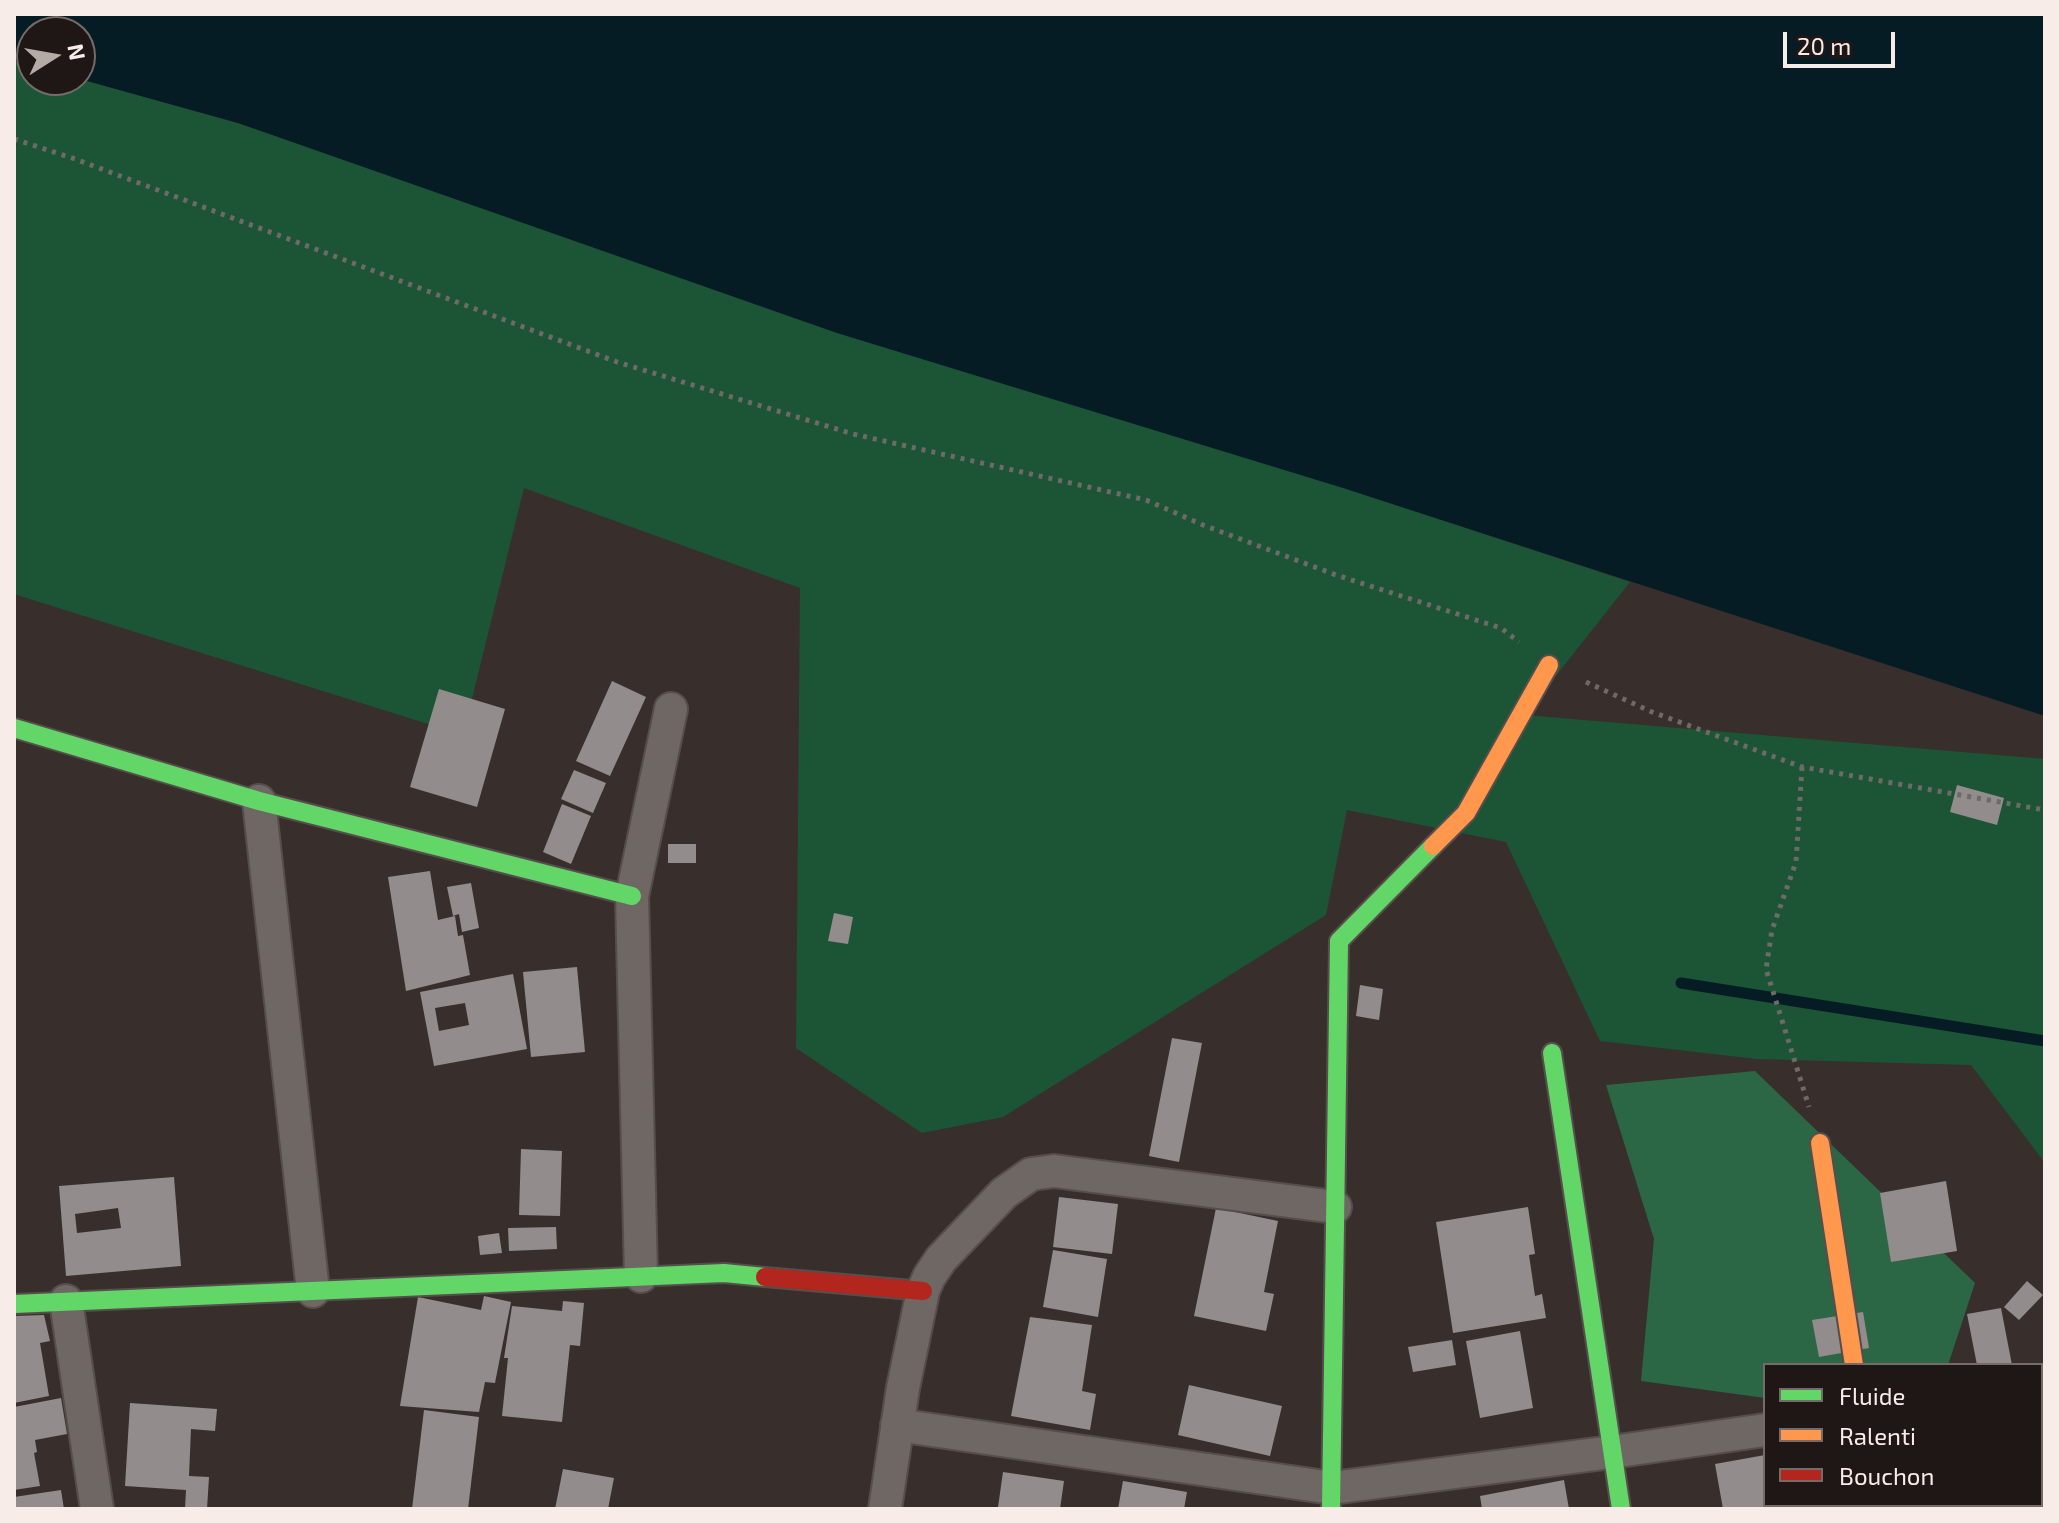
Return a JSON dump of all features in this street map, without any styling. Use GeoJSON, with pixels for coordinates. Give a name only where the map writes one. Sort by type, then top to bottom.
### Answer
{"type":"FeatureCollection","features":[{"type":"Feature","properties":{"kind":"street"},"geometry":{"type":"LineString","coordinates":[[1331,1499],[1339,941],[1466,813],[1549,665]]}},
{"type":"Feature","properties":{"kind":"street"},"geometry":{"type":"LineString","coordinates":[[641,1276],[632,896],[671,709]]}},
{"type":"Feature","properties":{"kind":"street"},"geometry":{"type":"LineString","coordinates":[[14,728],[259,801],[632,896]]}},
{"type":"Feature","properties":{"kind":"street"},"geometry":{"type":"LineString","coordinates":[[259,801],[313,1291]]}},
{"type":"Feature","properties":{"kind":"street"},"geometry":{"type":"LineString","coordinates":[[1552,1053],[1621,1509]]}},
{"type":"Feature","properties":{"kind":"street"},"geometry":{"type":"LineString","coordinates":[[1820,1143],[1854,1363]]}},
{"type":"Feature","properties":{"kind":"street"},"geometry":{"type":"LineString","coordinates":[[885,1509],[903,1388],[923,1291],[941,1259],[1004,1193],[1031,1174],[1054,1171],[1335,1207]]}},
{"type":"Feature","properties":{"kind":"street"},"geometry":{"type":"LineString","coordinates":[[14,1304],[724,1273],[923,1291]]}},
{"type":"Feature","properties":{"kind":"street"},"geometry":{"type":"LineString","coordinates":[[66,1301],[97,1509]]}},
{"type":"Feature","properties":{"kind":"street"},"geometry":{"type":"LineString","coordinates":[[897,1425],[1331,1499],[1763,1430]]}},
{"type":"Feature","properties":{"kind":"path"},"geometry":{"type":"LineString","coordinates":[[14,139],[75,159],[617,362],[853,434],[1146,500],[1336,575],[1501,628],[1549,665],[1652,712],[1802,767],[2045,810]]}},
{"type":"Feature","properties":{"kind":"path"},"geometry":{"type":"LineString","coordinates":[[1802,767],[1796,862],[1772,930],[1766,969],[1820,1143]]}},
{"type":"Feature","properties":{"kind":"green space"},"geometry":{"type":"Polygon","coordinates":[[[14,61],[16,96],[96,96],[96,83],[238,123],[1630,582],[1525,715],[2045,759],[2045,1163],[1971,1065],[1757,1059],[1600,1041],[1506,842],[1347,810],[1326,915],[1003,1117],[922,1133],[796,1048],[800,588],[524,488],[463,735],[14,594],[14,61]]]}},
{"type":"Feature","properties":{"kind":"green space"},"geometry":{"type":"Polygon","coordinates":[[[1755,1071],[1975,1283],[1949,1363],[1763,1363],[1763,1398],[1641,1381],[1654,1239],[1606,1085],[1755,1071]]]}},
{"type":"Feature","properties":{"kind":"green space"},"geometry":{"type":"Polygon","coordinates":[[[2043,1372],[2045,1509],[1863,1509],[2043,1507],[2043,1372]]]}},
{"type":"Feature","properties":{"kind":"water"},"geometry":{"type":"Polygon","coordinates":[[[14,14],[2045,14],[2045,716],[1343,488],[837,333],[238,123],[96,83],[96,16],[16,16],[14,61],[14,14]]]}},
{"type":"Feature","properties":{"kind":"building"},"geometry":{"type":"Polygon","coordinates":[[[612,681],[646,697],[610,776],[576,761],[612,681]]]}},
{"type":"Feature","properties":{"kind":"building"},"geometry":{"type":"Polygon","coordinates":[[[439,689],[505,709],[477,807],[410,787],[439,689]]]}},
{"type":"Feature","properties":{"kind":"building"},"geometry":{"type":"Polygon","coordinates":[[[574,770],[606,783],[593,813],[561,799],[574,770]]]}},
{"type":"Feature","properties":{"kind":"building"},"geometry":{"type":"Polygon","coordinates":[[[1957,785],[2004,798],[1997,825],[1950,812],[1957,785]]]}},
{"type":"Feature","properties":{"kind":"building"},"geometry":{"type":"Polygon","coordinates":[[[562,804],[591,816],[571,864],[543,852],[562,804]]]}},
{"type":"Feature","properties":{"kind":"building"},"geometry":{"type":"Polygon","coordinates":[[[668,844],[696,844],[696,863],[668,863],[668,844]]]}},
{"type":"Feature","properties":{"kind":"building"},"geometry":{"type":"Polygon","coordinates":[[[430,871],[438,920],[455,916],[458,936],[463,935],[470,975],[406,991],[388,877],[430,871]]]}},
{"type":"Feature","properties":{"kind":"building"},"geometry":{"type":"Polygon","coordinates":[[[471,883],[479,928],[462,932],[459,914],[453,916],[447,887],[471,883]]]}},
{"type":"Feature","properties":{"kind":"building"},"geometry":{"type":"Polygon","coordinates":[[[834,913],[853,917],[848,944],[828,941],[834,913]]]}},
{"type":"Feature","properties":{"kind":"building"},"geometry":{"type":"Polygon","coordinates":[[[577,967],[585,1052],[531,1057],[523,972],[577,967]]]}},
{"type":"Feature","properties":{"kind":"building"},"geometry":{"type":"Polygon","coordinates":[[[513,974],[527,1049],[434,1066],[420,992],[513,974]],[[465,1003],[435,1008],[439,1031],[469,1025],[465,1003]]]}},
{"type":"Feature","properties":{"kind":"building"},"geometry":{"type":"Polygon","coordinates":[[[1360,985],[1383,989],[1379,1020],[1356,1016],[1360,985]]]}},
{"type":"Feature","properties":{"kind":"building"},"geometry":{"type":"Polygon","coordinates":[[[1172,1038],[1202,1043],[1179,1162],[1149,1156],[1172,1038]]]}},
{"type":"Feature","properties":{"kind":"building"},"geometry":{"type":"Polygon","coordinates":[[[521,1149],[562,1151],[560,1216],[519,1215],[521,1149]]]}},
{"type":"Feature","properties":{"kind":"building"},"geometry":{"type":"Polygon","coordinates":[[[174,1177],[181,1266],[66,1276],[59,1186],[174,1177]],[[118,1208],[75,1214],[77,1233],[121,1228],[118,1208]]]}},
{"type":"Feature","properties":{"kind":"building"},"geometry":{"type":"Polygon","coordinates":[[[1946,1181],[1957,1251],[1891,1262],[1880,1193],[1946,1181]]]}},
{"type":"Feature","properties":{"kind":"building"},"geometry":{"type":"Polygon","coordinates":[[[1059,1197],[1118,1204],[1112,1254],[1053,1247],[1059,1197]]]}},
{"type":"Feature","properties":{"kind":"building"},"geometry":{"type":"Polygon","coordinates":[[[1528,1207],[1535,1254],[1529,1255],[1535,1296],[1542,1294],[1546,1318],[1453,1333],[1436,1222],[1528,1207]]]}},
{"type":"Feature","properties":{"kind":"building"},"geometry":{"type":"Polygon","coordinates":[[[1216,1208],[1278,1221],[1264,1292],[1274,1294],[1266,1331],[1194,1316],[1216,1208]]]}},
{"type":"Feature","properties":{"kind":"building"},"geometry":{"type":"Polygon","coordinates":[[[556,1227],[557,1249],[509,1251],[508,1228],[556,1227]]]}},
{"type":"Feature","properties":{"kind":"building"},"geometry":{"type":"Polygon","coordinates":[[[499,1233],[502,1253],[480,1255],[478,1236],[499,1233]]]}},
{"type":"Feature","properties":{"kind":"building"},"geometry":{"type":"Polygon","coordinates":[[[1053,1250],[1107,1259],[1098,1317],[1043,1307],[1053,1250]]]}},
{"type":"Feature","properties":{"kind":"building"},"geometry":{"type":"Polygon","coordinates":[[[2027,1281],[2043,1295],[2019,1320],[2004,1307],[2027,1281]]]}},
{"type":"Feature","properties":{"kind":"building"},"geometry":{"type":"Polygon","coordinates":[[[484,1296],[511,1302],[495,1383],[485,1382],[479,1412],[400,1406],[418,1297],[481,1310],[484,1296]]]}},
{"type":"Feature","properties":{"kind":"building"},"geometry":{"type":"Polygon","coordinates":[[[563,1301],[584,1303],[580,1346],[570,1345],[562,1422],[502,1416],[508,1358],[504,1358],[512,1306],[562,1311],[563,1301]]]}},
{"type":"Feature","properties":{"kind":"building"},"geometry":{"type":"Polygon","coordinates":[[[2001,1308],[2012,1363],[1977,1363],[1967,1314],[2001,1308]]]}},
{"type":"Feature","properties":{"kind":"building"},"geometry":{"type":"Polygon","coordinates":[[[1863,1312],[1869,1348],[1819,1357],[1812,1320],[1863,1312]]]}},
{"type":"Feature","properties":{"kind":"building"},"geometry":{"type":"Polygon","coordinates":[[[44,1315],[50,1341],[40,1343],[49,1396],[14,1403],[14,1316],[44,1315]]]}},
{"type":"Feature","properties":{"kind":"building"},"geometry":{"type":"Polygon","coordinates":[[[1030,1317],[1092,1325],[1082,1391],[1096,1394],[1090,1430],[1011,1416],[1030,1317]]]}},
{"type":"Feature","properties":{"kind":"building"},"geometry":{"type":"Polygon","coordinates":[[[1520,1331],[1533,1408],[1480,1418],[1466,1341],[1520,1331]]]}},
{"type":"Feature","properties":{"kind":"building"},"geometry":{"type":"Polygon","coordinates":[[[1452,1340],[1456,1365],[1413,1372],[1408,1347],[1452,1340]]]}},
{"type":"Feature","properties":{"kind":"building"},"geometry":{"type":"Polygon","coordinates":[[[1189,1385],[1282,1406],[1270,1456],[1178,1435],[1189,1385]]]}},
{"type":"Feature","properties":{"kind":"building"},"geometry":{"type":"Polygon","coordinates":[[[61,1398],[67,1434],[35,1440],[40,1486],[14,1490],[14,1407],[61,1398]]]}},
{"type":"Feature","properties":{"kind":"building"},"geometry":{"type":"Polygon","coordinates":[[[130,1403],[217,1409],[215,1431],[191,1429],[189,1476],[209,1477],[207,1509],[185,1509],[186,1490],[125,1486],[130,1403]]]}},
{"type":"Feature","properties":{"kind":"building"},"geometry":{"type":"Polygon","coordinates":[[[424,1410],[479,1417],[468,1509],[412,1509],[424,1410]]]}},
{"type":"Feature","properties":{"kind":"building"},"geometry":{"type":"Polygon","coordinates":[[[1763,1455],[1763,1507],[1813,1509],[1723,1509],[1715,1464],[1763,1455]]]}},
{"type":"Feature","properties":{"kind":"building"},"geometry":{"type":"Polygon","coordinates":[[[563,1469],[614,1478],[608,1509],[555,1509],[563,1469]]]}},
{"type":"Feature","properties":{"kind":"building"},"geometry":{"type":"Polygon","coordinates":[[[1003,1472],[1064,1481],[1060,1509],[998,1507],[1003,1472]]]}},
{"type":"Feature","properties":{"kind":"building"},"geometry":{"type":"Polygon","coordinates":[[[1564,1480],[1569,1509],[1482,1509],[1480,1496],[1564,1480]]]}},
{"type":"Feature","properties":{"kind":"building"},"geometry":{"type":"Polygon","coordinates":[[[1123,1481],[1187,1492],[1184,1509],[1118,1509],[1123,1481]]]}},
{"type":"Feature","properties":{"kind":"building"},"geometry":{"type":"Polygon","coordinates":[[[61,1490],[64,1509],[14,1509],[14,1497],[61,1490]]]}},
{"type":"Feature","properties":{"kind":"waterway"},"geometry":{"type":"LineString","coordinates":[[1681,983],[2045,1041]]}},
{"type":"Feature","properties":{"kind":"traffic: fast"},"geometry":{"type":"LineString","coordinates":[[14,728],[259,801],[632,896]]}},
{"type":"Feature","properties":{"kind":"traffic: fast"},"geometry":{"type":"LineString","coordinates":[[1331,1509],[1339,941],[1433,846]]}},
{"type":"Feature","properties":{"kind":"traffic: fast"},"geometry":{"type":"LineString","coordinates":[[1552,1053],[1621,1509]]}},
{"type":"Feature","properties":{"kind":"traffic: fast"},"geometry":{"type":"LineString","coordinates":[[14,1304],[724,1273],[765,1277]]}},
{"type":"Feature","properties":{"kind":"traffic: slow"},"geometry":{"type":"LineString","coordinates":[[1433,846],[1466,813],[1549,665]]}},
{"type":"Feature","properties":{"kind":"traffic: slow"},"geometry":{"type":"LineString","coordinates":[[1820,1143],[1854,1363]]}},
{"type":"Feature","properties":{"kind":"traffic: jam"},"geometry":{"type":"LineString","coordinates":[[765,1277],[923,1291]]}}]}
